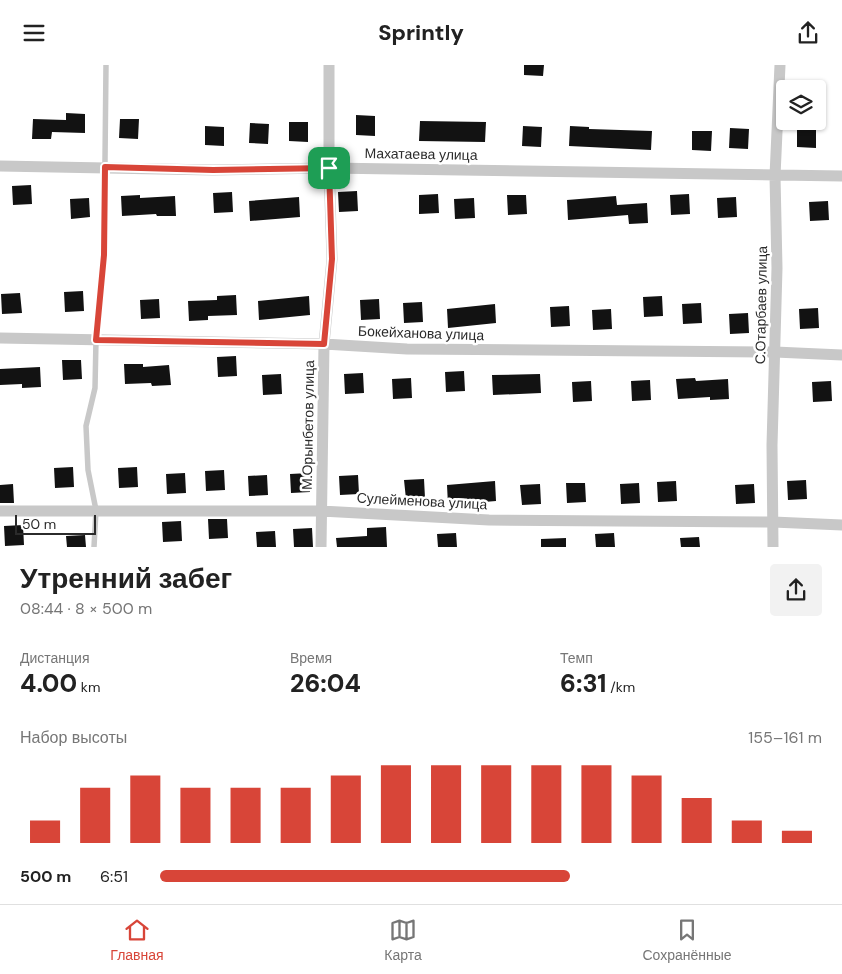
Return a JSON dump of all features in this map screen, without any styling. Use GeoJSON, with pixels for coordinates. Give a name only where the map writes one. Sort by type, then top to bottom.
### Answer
{"type":"FeatureCollection","features":[{"type":"Feature","properties":{"kind":"street","name":"М.Орынбетов улица"},"geometry":{"type":"LineString","coordinates":[[321,547],[324,344],[332,259],[329,168],[329,65]]}},
{"type":"Feature","properties":{"kind":"street","name":"С.Отарбаев улица"},"geometry":{"type":"LineString","coordinates":[[773,547],[777,268],[775,176],[780,65]]}},
{"type":"Feature","properties":{"kind":"street","name":"Махатаева улица"},"geometry":{"type":"LineString","coordinates":[[0,166],[213,170],[329,168],[842,177]]}},
{"type":"Feature","properties":{"kind":"street","name":"Бокейханова улица"},"geometry":{"type":"LineString","coordinates":[[0,338],[324,344],[407,349],[775,352],[842,355]]}},
{"type":"Feature","properties":{"kind":"street","name":"Сулейменова улица"},"geometry":{"type":"LineString","coordinates":[[0,511],[321,511],[489,520],[773,522],[842,525]]}},
{"type":"Feature","properties":{"kind":"lane"},"geometry":{"type":"LineString","coordinates":[[94,547],[96,510],[88,470],[86,427],[95,388],[96,340],[104,255],[106,65]]}},
{"type":"Feature","properties":{"kind":"building"},"geometry":{"type":"Polygon","coordinates":[[[524,65],[544,65],[543,76],[524,75],[524,65]]]}},
{"type":"Feature","properties":{"kind":"building"},"geometry":{"type":"Polygon","coordinates":[[[66,113],[85,114],[85,133],[52,132],[51,139],[32,139],[33,119],[66,120],[66,113]]]}},
{"type":"Feature","properties":{"kind":"building"},"geometry":{"type":"Polygon","coordinates":[[[356,115],[375,116],[375,136],[356,135],[356,115]]]}},
{"type":"Feature","properties":{"kind":"building"},"geometry":{"type":"Polygon","coordinates":[[[120,119],[139,119],[138,139],[119,138],[120,119]]]}},
{"type":"Feature","properties":{"kind":"building"},"geometry":{"type":"Polygon","coordinates":[[[420,121],[486,122],[485,142],[419,141],[420,121]]]}},
{"type":"Feature","properties":{"kind":"building"},"geometry":{"type":"Polygon","coordinates":[[[289,122],[308,122],[308,142],[289,141],[289,122]]]}},
{"type":"Feature","properties":{"kind":"building"},"geometry":{"type":"Polygon","coordinates":[[[250,123],[269,124],[268,144],[249,143],[250,123]]]}},
{"type":"Feature","properties":{"kind":"building"},"geometry":{"type":"Polygon","coordinates":[[[205,126],[224,127],[224,146],[205,145],[205,126]]]}},
{"type":"Feature","properties":{"kind":"building"},"geometry":{"type":"Polygon","coordinates":[[[523,126],[542,127],[541,147],[522,146],[523,126]]]}},
{"type":"Feature","properties":{"kind":"building"},"geometry":{"type":"Polygon","coordinates":[[[570,126],[589,127],[589,129],[652,131],[651,150],[569,146],[570,126]]]}},
{"type":"Feature","properties":{"kind":"building"},"geometry":{"type":"Polygon","coordinates":[[[730,128],[749,129],[748,149],[729,148],[730,128]]]}},
{"type":"Feature","properties":{"kind":"building"},"geometry":{"type":"Polygon","coordinates":[[[797,130],[816,130],[816,148],[797,147],[797,130]]]}},
{"type":"Feature","properties":{"kind":"building"},"geometry":{"type":"Polygon","coordinates":[[[692,131],[712,131],[711,151],[692,150],[692,131]]]}},
{"type":"Feature","properties":{"kind":"building"},"geometry":{"type":"Polygon","coordinates":[[[31,185],[32,204],[13,205],[12,186],[31,185]]]}},
{"type":"Feature","properties":{"kind":"building"},"geometry":{"type":"Polygon","coordinates":[[[357,191],[358,211],[339,212],[338,192],[357,191]]]}},
{"type":"Feature","properties":{"kind":"building"},"geometry":{"type":"Polygon","coordinates":[[[232,192],[233,212],[214,213],[213,193],[232,192]]]}},
{"type":"Feature","properties":{"kind":"building"},"geometry":{"type":"Polygon","coordinates":[[[438,194],[439,213],[419,214],[419,195],[438,194]]]}},
{"type":"Feature","properties":{"kind":"building"},"geometry":{"type":"Polygon","coordinates":[[[689,194],[690,214],[671,215],[670,195],[689,194]]]}},
{"type":"Feature","properties":{"kind":"building"},"geometry":{"type":"Polygon","coordinates":[[[140,195],[140,198],[175,196],[176,216],[157,216],[156,214],[122,216],[121,196],[140,195]]]}},
{"type":"Feature","properties":{"kind":"building"},"geometry":{"type":"Polygon","coordinates":[[[507,195],[526,195],[527,214],[508,215],[507,195]]]}},
{"type":"Feature","properties":{"kind":"building"},"geometry":{"type":"Polygon","coordinates":[[[616,196],[617,205],[647,203],[648,223],[629,224],[628,215],[568,220],[567,200],[616,196]]]}},
{"type":"Feature","properties":{"kind":"building"},"geometry":{"type":"Polygon","coordinates":[[[299,197],[300,217],[250,221],[249,201],[299,197]]]}},
{"type":"Feature","properties":{"kind":"building"},"geometry":{"type":"Polygon","coordinates":[[[736,197],[737,217],[718,218],[717,198],[736,197]]]}},
{"type":"Feature","properties":{"kind":"building"},"geometry":{"type":"Polygon","coordinates":[[[89,198],[90,217],[71,219],[70,199],[89,198]]]}},
{"type":"Feature","properties":{"kind":"building"},"geometry":{"type":"Polygon","coordinates":[[[474,198],[475,218],[455,219],[454,199],[474,198]]]}},
{"type":"Feature","properties":{"kind":"building"},"geometry":{"type":"Polygon","coordinates":[[[828,201],[829,220],[810,221],[809,202],[828,201]]]}},
{"type":"Feature","properties":{"kind":"building"},"geometry":{"type":"Polygon","coordinates":[[[83,291],[84,311],[65,312],[64,292],[83,291]]]}},
{"type":"Feature","properties":{"kind":"building"},"geometry":{"type":"Polygon","coordinates":[[[20,293],[22,313],[2,314],[1,294],[20,293]]]}},
{"type":"Feature","properties":{"kind":"building"},"geometry":{"type":"Polygon","coordinates":[[[236,295],[237,315],[208,316],[208,320],[189,321],[188,301],[217,300],[217,296],[236,295]]]}},
{"type":"Feature","properties":{"kind":"building"},"geometry":{"type":"Polygon","coordinates":[[[309,296],[310,315],[259,320],[258,301],[309,296]]]}},
{"type":"Feature","properties":{"kind":"building"},"geometry":{"type":"Polygon","coordinates":[[[662,296],[663,316],[644,317],[643,297],[662,296]]]}},
{"type":"Feature","properties":{"kind":"building"},"geometry":{"type":"Polygon","coordinates":[[[159,299],[160,318],[141,319],[140,300],[159,299]]]}},
{"type":"Feature","properties":{"kind":"building"},"geometry":{"type":"Polygon","coordinates":[[[379,299],[380,319],[361,320],[360,300],[379,299]]]}},
{"type":"Feature","properties":{"kind":"building"},"geometry":{"type":"Polygon","coordinates":[[[422,302],[423,322],[404,323],[403,303],[422,302]]]}},
{"type":"Feature","properties":{"kind":"building"},"geometry":{"type":"Polygon","coordinates":[[[701,303],[702,323],[683,324],[682,304],[701,303]]]}},
{"type":"Feature","properties":{"kind":"building"},"geometry":{"type":"Polygon","coordinates":[[[495,304],[496,323],[448,328],[447,309],[495,304]]]}},
{"type":"Feature","properties":{"kind":"building"},"geometry":{"type":"Polygon","coordinates":[[[569,306],[570,326],[551,327],[550,307],[569,306]]]}},
{"type":"Feature","properties":{"kind":"building"},"geometry":{"type":"Polygon","coordinates":[[[818,308],[819,328],[800,329],[799,309],[818,308]]]}},
{"type":"Feature","properties":{"kind":"building"},"geometry":{"type":"Polygon","coordinates":[[[611,309],[612,329],[593,330],[592,310],[611,309]]]}},
{"type":"Feature","properties":{"kind":"building"},"geometry":{"type":"Polygon","coordinates":[[[748,313],[749,333],[730,334],[729,314],[748,313]]]}},
{"type":"Feature","properties":{"kind":"building"},"geometry":{"type":"Polygon","coordinates":[[[236,356],[237,376],[218,377],[217,357],[236,356]]]}},
{"type":"Feature","properties":{"kind":"building"},"geometry":{"type":"Polygon","coordinates":[[[62,360],[81,360],[82,379],[63,380],[62,360]]]}},
{"type":"Feature","properties":{"kind":"building"},"geometry":{"type":"Polygon","coordinates":[[[124,364],[143,364],[143,367],[169,365],[171,385],[152,386],[151,383],[125,384],[124,364]]]}},
{"type":"Feature","properties":{"kind":"building"},"geometry":{"type":"Polygon","coordinates":[[[40,367],[41,387],[22,388],[22,384],[0,385],[0,369],[40,367]]]}},
{"type":"Feature","properties":{"kind":"building"},"geometry":{"type":"Polygon","coordinates":[[[464,371],[465,391],[446,392],[445,372],[464,371]]]}},
{"type":"Feature","properties":{"kind":"building"},"geometry":{"type":"Polygon","coordinates":[[[363,373],[364,393],[345,394],[344,374],[363,373]]]}},
{"type":"Feature","properties":{"kind":"building"},"geometry":{"type":"Polygon","coordinates":[[[281,374],[282,394],[263,395],[262,375],[281,374]]]}},
{"type":"Feature","properties":{"kind":"building"},"geometry":{"type":"Polygon","coordinates":[[[540,374],[541,393],[493,395],[492,375],[540,374]]]}},
{"type":"Feature","properties":{"kind":"building"},"geometry":{"type":"Polygon","coordinates":[[[411,378],[412,398],[393,399],[392,379],[411,378]]]}},
{"type":"Feature","properties":{"kind":"building"},"geometry":{"type":"Polygon","coordinates":[[[695,378],[696,381],[728,379],[729,399],[710,400],[710,397],[678,399],[676,379],[695,378]]]}},
{"type":"Feature","properties":{"kind":"building"},"geometry":{"type":"Polygon","coordinates":[[[650,380],[651,400],[632,401],[631,381],[650,380]]]}},
{"type":"Feature","properties":{"kind":"building"},"geometry":{"type":"Polygon","coordinates":[[[591,381],[592,401],[573,402],[572,382],[591,381]]]}},
{"type":"Feature","properties":{"kind":"building"},"geometry":{"type":"Polygon","coordinates":[[[831,381],[832,401],[813,402],[812,382],[831,381]]]}},
{"type":"Feature","properties":{"kind":"building"},"geometry":{"type":"Polygon","coordinates":[[[73,467],[74,487],[55,488],[54,468],[73,467]]]}},
{"type":"Feature","properties":{"kind":"building"},"geometry":{"type":"Polygon","coordinates":[[[137,467],[138,487],[119,488],[118,468],[137,467]]]}},
{"type":"Feature","properties":{"kind":"building"},"geometry":{"type":"Polygon","coordinates":[[[224,470],[225,490],[206,491],[205,471],[224,470]]]}},
{"type":"Feature","properties":{"kind":"building"},"geometry":{"type":"Polygon","coordinates":[[[185,473],[186,493],[167,494],[166,474],[185,473]]]}},
{"type":"Feature","properties":{"kind":"building"},"geometry":{"type":"Polygon","coordinates":[[[309,473],[310,492],[291,493],[290,474],[309,473]]]}},
{"type":"Feature","properties":{"kind":"building"},"geometry":{"type":"Polygon","coordinates":[[[267,475],[268,495],[249,496],[248,476],[267,475]]]}},
{"type":"Feature","properties":{"kind":"building"},"geometry":{"type":"Polygon","coordinates":[[[358,475],[359,494],[340,495],[339,476],[358,475]]]}},
{"type":"Feature","properties":{"kind":"building"},"geometry":{"type":"Polygon","coordinates":[[[424,479],[425,498],[406,499],[404,480],[424,479]]]}},
{"type":"Feature","properties":{"kind":"building"},"geometry":{"type":"Polygon","coordinates":[[[806,480],[807,499],[788,500],[787,481],[806,480]]]}},
{"type":"Feature","properties":{"kind":"building"},"geometry":{"type":"Polygon","coordinates":[[[495,481],[496,501],[448,505],[447,485],[495,481]]]}},
{"type":"Feature","properties":{"kind":"building"},"geometry":{"type":"Polygon","coordinates":[[[676,481],[677,501],[658,502],[657,482],[676,481]]]}},
{"type":"Feature","properties":{"kind":"building"},"geometry":{"type":"Polygon","coordinates":[[[566,483],[585,483],[586,502],[567,503],[566,483]]]}},
{"type":"Feature","properties":{"kind":"building"},"geometry":{"type":"Polygon","coordinates":[[[639,483],[640,503],[621,504],[620,484],[639,483]]]}},
{"type":"Feature","properties":{"kind":"building"},"geometry":{"type":"Polygon","coordinates":[[[13,484],[14,503],[0,503],[0,485],[13,484]]]}},
{"type":"Feature","properties":{"kind":"building"},"geometry":{"type":"Polygon","coordinates":[[[540,484],[541,504],[522,505],[520,485],[540,484]]]}},
{"type":"Feature","properties":{"kind":"building"},"geometry":{"type":"Polygon","coordinates":[[[754,484],[755,503],[736,504],[735,485],[754,484]]]}},
{"type":"Feature","properties":{"kind":"building"},"geometry":{"type":"Polygon","coordinates":[[[208,519],[227,519],[228,538],[209,539],[208,519]]]}},
{"type":"Feature","properties":{"kind":"building"},"geometry":{"type":"Polygon","coordinates":[[[181,521],[182,541],[163,542],[162,522],[181,521]]]}},
{"type":"Feature","properties":{"kind":"building"},"geometry":{"type":"Polygon","coordinates":[[[23,525],[24,545],[5,546],[4,526],[23,525]]]}},
{"type":"Feature","properties":{"kind":"building"},"geometry":{"type":"Polygon","coordinates":[[[386,527],[387,547],[337,547],[336,538],[367,536],[367,528],[386,527]]]}},
{"type":"Feature","properties":{"kind":"building"},"geometry":{"type":"Polygon","coordinates":[[[312,528],[313,547],[294,547],[293,529],[312,528]]]}},
{"type":"Feature","properties":{"kind":"building"},"geometry":{"type":"Polygon","coordinates":[[[275,531],[276,547],[257,547],[256,532],[275,531]]]}},
{"type":"Feature","properties":{"kind":"building"},"geometry":{"type":"Polygon","coordinates":[[[456,533],[457,547],[438,547],[437,534],[456,533]]]}},
{"type":"Feature","properties":{"kind":"building"},"geometry":{"type":"Polygon","coordinates":[[[614,533],[615,547],[596,547],[595,534],[614,533]]]}},
{"type":"Feature","properties":{"kind":"building"},"geometry":{"type":"Polygon","coordinates":[[[85,535],[86,547],[67,547],[66,536],[85,535]]]}},
{"type":"Feature","properties":{"kind":"building"},"geometry":{"type":"Polygon","coordinates":[[[699,537],[700,547],[681,547],[680,538],[699,537]]]}},
{"type":"Feature","properties":{"kind":"building"},"geometry":{"type":"Polygon","coordinates":[[[566,538],[566,547],[541,547],[541,539],[566,538]]]}},
{"type":"Feature","properties":{"kind":"route"},"geometry":{"type":"LineString","coordinates":[[105,167],[213,170],[329,168],[332,259],[324,344],[96,340],[104,255],[105,167]]}}]}
